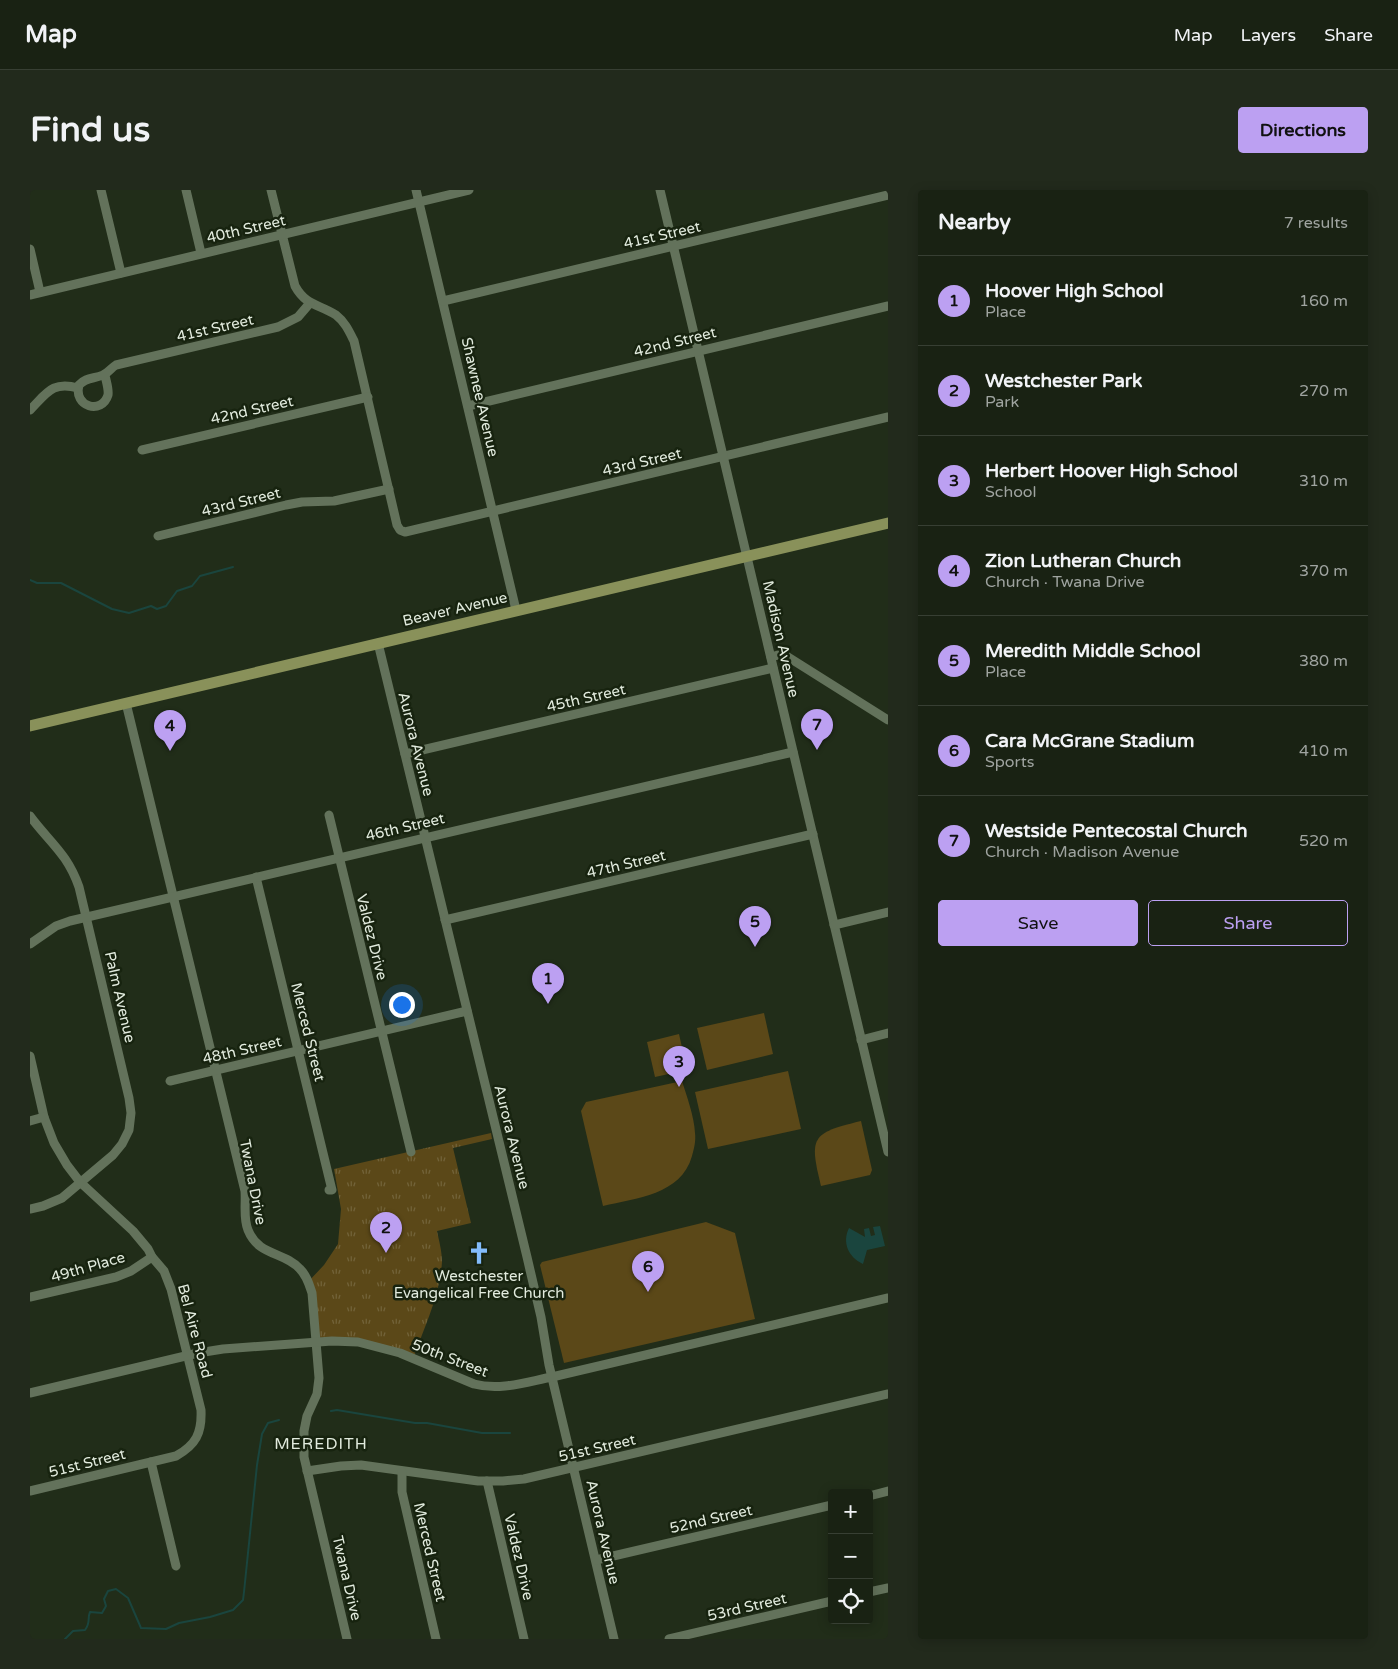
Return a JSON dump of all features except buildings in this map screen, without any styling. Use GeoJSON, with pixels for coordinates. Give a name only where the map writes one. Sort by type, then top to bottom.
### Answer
{"type":"FeatureCollection","features":[{"type":"Feature","properties":{"kind":"main road","name":"Beaver Avenue"},"geometry":{"type":"LineString","coordinates":[[30,726],[888,523]]}},
{"type":"Feature","properties":{"kind":"street"},"geometry":{"type":"LineString","coordinates":[[101,190],[121,272]]}},
{"type":"Feature","properties":{"kind":"street"},"geometry":{"type":"LineString","coordinates":[[186,190],[201,253]]}},
{"type":"Feature","properties":{"kind":"street"},"geometry":{"type":"LineString","coordinates":[[272,190],[295,286],[299,293],[310,303],[336,315],[347,327],[354,341],[389,489]]}},
{"type":"Feature","properties":{"kind":"street","name":"Shawnee Avenue"},"geometry":{"type":"LineString","coordinates":[[416,190],[516,610]]}},
{"type":"Feature","properties":{"kind":"street","name":"40th Street"},"geometry":{"type":"LineString","coordinates":[[30,294],[469,190]]}},
{"type":"Feature","properties":{"kind":"street","name":"Madison Avenue"},"geometry":{"type":"LineString","coordinates":[[660,190],[861,1040],[884,1115],[888,1152]]}},
{"type":"Feature","properties":{"kind":"street","name":"41st Street"},"geometry":{"type":"LineString","coordinates":[[443,301],[888,195]]}},
{"type":"Feature","properties":{"kind":"street"},"geometry":{"type":"LineString","coordinates":[[30,249],[40,292]]}},
{"type":"Feature","properties":{"kind":"street","name":"41st Street"},"geometry":{"type":"LineString","coordinates":[[104,375],[111,368],[119,364],[278,327],[298,317],[310,303]]}},
{"type":"Feature","properties":{"kind":"street","name":"42nd Street"},"geometry":{"type":"LineString","coordinates":[[468,406],[888,306]]}},
{"type":"Feature","properties":{"kind":"street"},"geometry":{"type":"LineString","coordinates":[[104,375],[108,395],[98,406],[88,406],[78,395],[79,385],[86,379],[104,375]]}},
{"type":"Feature","properties":{"kind":"street"},"geometry":{"type":"LineString","coordinates":[[30,410],[50,389],[56,386],[78,388]]}},
{"type":"Feature","properties":{"kind":"street","name":"42nd Street"},"geometry":{"type":"LineString","coordinates":[[142,450],[368,397]]}},
{"type":"Feature","properties":{"kind":"street","name":"43rd Street"},"geometry":{"type":"LineString","coordinates":[[158,536],[302,502],[334,501],[389,489],[397,525],[402,530],[411,531],[888,418]]}},
{"type":"Feature","properties":{"kind":"street","name":"Aurora Avenue"},"geometry":{"type":"LineString","coordinates":[[378,643],[539,1308],[552,1377],[614,1639]]}},
{"type":"Feature","properties":{"kind":"street"},"geometry":{"type":"LineString","coordinates":[[770,656],[788,657],[887,717]]}},
{"type":"Feature","properties":{"kind":"street","name":"45th Street"},"geometry":{"type":"LineString","coordinates":[[405,754],[773,668]]}},
{"type":"Feature","properties":{"kind":"street","name":"Twana Drive"},"geometry":{"type":"LineString","coordinates":[[126,703],[245,1191],[245,1215],[248,1231],[252,1239],[264,1250],[294,1263],[305,1275],[312,1293],[319,1378],[317,1394],[307,1416],[303,1440],[308,1471],[347,1639]]}},
{"type":"Feature","properties":{"kind":"street","name":"46th Street"},"geometry":{"type":"LineString","coordinates":[[30,944],[56,926],[174,896],[793,752]]}},
{"type":"Feature","properties":{"kind":"street","name":"Palm Avenue"},"geometry":{"type":"LineString","coordinates":[[30,816],[54,843],[74,871],[87,918],[131,1113],[129,1130],[122,1144],[112,1155],[62,1198],[30,1209]]}},
{"type":"Feature","properties":{"kind":"street","name":"Valdez Drive"},"geometry":{"type":"LineString","coordinates":[[328,816],[411,1152]]}},
{"type":"Feature","properties":{"kind":"street","name":"47th Street"},"geometry":{"type":"LineString","coordinates":[[445,920],[812,834]]}},
{"type":"Feature","properties":{"kind":"street","name":"Merced Street"},"geometry":{"type":"LineString","coordinates":[[256,877],[332,1190],[328,1190]]}},
{"type":"Feature","properties":{"kind":"street"},"geometry":{"type":"LineString","coordinates":[[834,925],[888,912]]}},
{"type":"Feature","properties":{"kind":"street","name":"48th Street"},"geometry":{"type":"LineString","coordinates":[[170,1081],[467,1012]]}},
{"type":"Feature","properties":{"kind":"street"},"geometry":{"type":"LineString","coordinates":[[861,1040],[888,1033]]}},
{"type":"Feature","properties":{"kind":"street","name":"Bel Aire Road"},"geometry":{"type":"LineString","coordinates":[[30,1056],[44,1117],[54,1143],[80,1182],[133,1231],[148,1249],[164,1271],[171,1289],[202,1410],[200,1430],[195,1441],[186,1450],[176,1456],[151,1462]]}},
{"type":"Feature","properties":{"kind":"street"},"geometry":{"type":"LineString","coordinates":[[30,1120],[44,1117]]}},
{"type":"Feature","properties":{"kind":"street","name":"49th Place"},"geometry":{"type":"LineString","coordinates":[[30,1297],[116,1277],[131,1271],[152,1257]]}},
{"type":"Feature","properties":{"kind":"street","name":"50th Street"},"geometry":{"type":"LineString","coordinates":[[30,1393],[223,1349],[345,1341],[377,1346],[400,1353],[474,1384],[498,1388],[888,1298]]}},
{"type":"Feature","properties":{"kind":"street","name":"51st Street"},"geometry":{"type":"LineString","coordinates":[[308,1471],[361,1465],[402,1472],[486,1481],[524,1479],[888,1394]]}},
{"type":"Feature","properties":{"kind":"street"},"geometry":{"type":"LineString","coordinates":[[151,1462],[176,1566]]}},
{"type":"Feature","properties":{"kind":"street","name":"51st Street"},"geometry":{"type":"LineString","coordinates":[[30,1491],[151,1462]]}},
{"type":"Feature","properties":{"kind":"street","name":"Merced Street"},"geometry":{"type":"LineString","coordinates":[[402,1472],[402,1492],[436,1639]]}},
{"type":"Feature","properties":{"kind":"street","name":"Valdez Drive"},"geometry":{"type":"LineString","coordinates":[[486,1481],[524,1639]]}},
{"type":"Feature","properties":{"kind":"street"},"geometry":{"type":"LineString","coordinates":[[873,1495],[888,1491]]}},
{"type":"Feature","properties":{"kind":"street","name":"52nd Street"},"geometry":{"type":"LineString","coordinates":[[596,1560],[828,1505]]}},
{"type":"Feature","properties":{"kind":"street"},"geometry":{"type":"LineString","coordinates":[[873,1591],[888,1588]]}},
{"type":"Feature","properties":{"kind":"street","name":"53rd Street"},"geometry":{"type":"LineString","coordinates":[[669,1639],[828,1602]]}},
{"type":"Feature","properties":{"kind":"green space"},"geometry":{"type":"Polygon","coordinates":[[[764,1013],[773,1054],[707,1070],[697,1028],[764,1013]]]}},
{"type":"Feature","properties":{"kind":"green space"},"geometry":{"type":"Polygon","coordinates":[[[679,1034],[687,1070],[655,1077],[647,1042],[679,1034]]]}},
{"type":"Feature","properties":{"kind":"green space"},"geometry":{"type":"Polygon","coordinates":[[[788,1071],[801,1129],[708,1149],[695,1092],[788,1071]]]}},
{"type":"Feature","properties":{"kind":"green space"},"geometry":{"type":"Polygon","coordinates":[[[682,1081],[692,1113],[695,1136],[693,1153],[686,1169],[668,1187],[656,1193],[603,1206],[581,1111],[586,1102],[682,1081]]]}},
{"type":"Feature","properties":{"kind":"green space"},"geometry":{"type":"Polygon","coordinates":[[[861,1121],[872,1170],[870,1175],[821,1186],[815,1157],[815,1147],[818,1140],[823,1134],[832,1129],[861,1121]]]}},
{"type":"Feature","properties":{"kind":"green space"},"geometry":{"type":"Polygon","coordinates":[[[491,1133],[492,1139],[453,1148],[471,1223],[437,1231],[442,1258],[441,1274],[431,1311],[413,1359],[377,1346],[316,1342],[308,1282],[324,1265],[338,1244],[341,1209],[334,1169],[491,1133]]]}},
{"type":"Feature","properties":{"kind":"green space"},"geometry":{"type":"Polygon","coordinates":[[[706,1222],[735,1233],[755,1319],[564,1363],[540,1265],[542,1262],[706,1222]]]}},
{"type":"Feature","properties":{"kind":"water"},"geometry":{"type":"Polygon","coordinates":[[[880,1226],[885,1246],[867,1250],[863,1264],[850,1253],[846,1244],[849,1228],[865,1237],[864,1229],[869,1228],[871,1236],[875,1235],[873,1227],[880,1226]]]}},
{"type":"Feature","properties":{"kind":"waterway"},"geometry":{"type":"LineString","coordinates":[[30,580],[37,583],[61,583],[112,609],[129,613],[151,606],[157,609],[166,606],[177,591],[192,586],[200,576],[233,567]]}},
{"type":"Feature","properties":{"kind":"waterway"},"geometry":{"type":"LineString","coordinates":[[331,1411],[337,1410],[415,1423],[427,1423],[482,1433],[510,1433]]}},
{"type":"Feature","properties":{"kind":"waterway"},"geometry":{"type":"LineString","coordinates":[[65,1639],[73,1631],[85,1630],[88,1625],[90,1612],[102,1613],[106,1606],[104,1599],[108,1591],[116,1589],[128,1598],[141,1628],[166,1629],[179,1623],[210,1617],[233,1610],[243,1600],[262,1434],[268,1423],[279,1420]]}},
{"type":"Feature","properties":{"kind":"place","name":"Westside Pentecostal Church"},"geometry":{"type":"Point","coordinates":[817,750]}},
{"type":"Feature","properties":{"kind":"place","name":"Zion Lutheran Church"},"geometry":{"type":"Point","coordinates":[170,751]}},
{"type":"Feature","properties":{"kind":"place","name":"Meredith Middle School"},"geometry":{"type":"Point","coordinates":[755,947]}},
{"type":"Feature","properties":{"kind":"place","name":"Hoover High School"},"geometry":{"type":"Point","coordinates":[548,1004]}},
{"type":"Feature","properties":{"kind":"place","name":"Herbert Hoover High School"},"geometry":{"type":"Point","coordinates":[679,1087]}},
{"type":"Feature","properties":{"kind":"place","name":"Westchester Park"},"geometry":{"type":"Point","coordinates":[386,1253]}},
{"type":"Feature","properties":{"kind":"place","name":"Westchester Evangelical Free Church"},"geometry":{"type":"Point","coordinates":[479,1253]}},
{"type":"Feature","properties":{"kind":"place","name":"Cara McGrane Stadium"},"geometry":{"type":"Point","coordinates":[648,1292]}},
{"type":"Feature","properties":{"kind":"district","name":"MEREDITH"},"geometry":{"type":"Point","coordinates":[321,1443]}}]}
